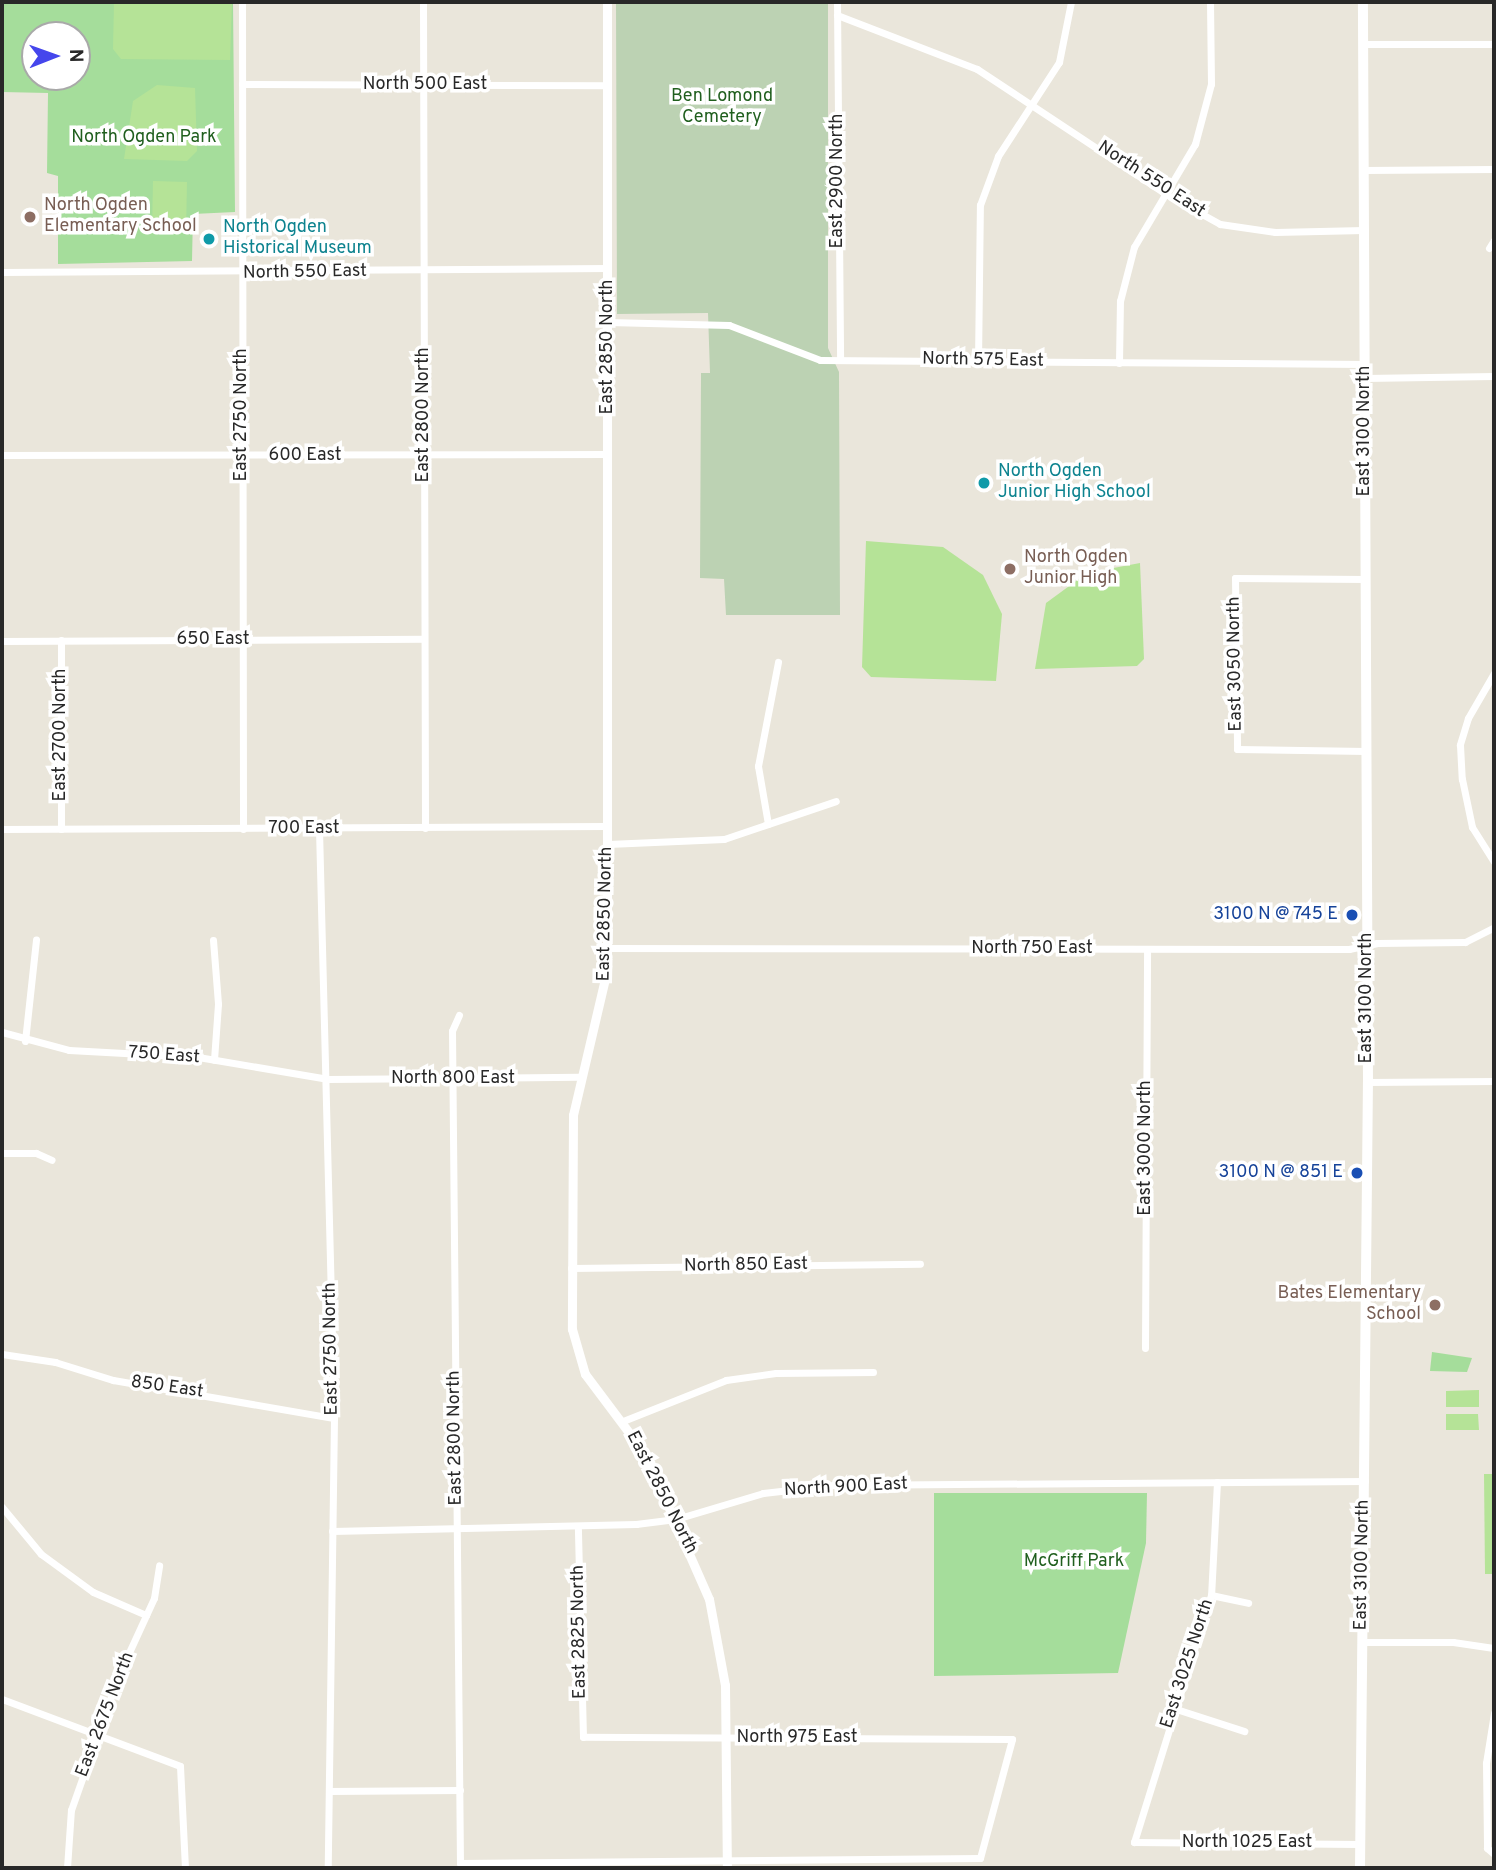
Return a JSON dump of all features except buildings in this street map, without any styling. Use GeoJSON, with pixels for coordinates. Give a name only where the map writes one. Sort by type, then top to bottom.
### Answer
{"type":"FeatureCollection","features":[{"type":"Feature","properties":{"kind":"main road","name":"East 3100 North"},"geometry":{"type":"LineString","coordinates":[[1360,1868],[1367,1082],[1363,2]]}},
{"type":"Feature","properties":{"kind":"street","name":"East 2750 North"},"geometry":{"type":"LineString","coordinates":[[242,2],[243,829]]}},
{"type":"Feature","properties":{"kind":"street","name":"East 2800 North"},"geometry":{"type":"LineString","coordinates":[[423,2],[425,828]]}},
{"type":"Feature","properties":{"kind":"street","name":"East 2850 North"},"geometry":{"type":"LineString","coordinates":[[607,2],[607,948],[605,991],[579,1077],[570,1149],[571,1268],[576,1354],[593,1387],[623,1421],[676,1519],[704,1582],[718,1632],[727,1738],[727,1865]]}},
{"type":"Feature","properties":{"kind":"street","name":"East 2900 North"},"geometry":{"type":"LineString","coordinates":[[837,2],[840,360]]}},
{"type":"Feature","properties":{"kind":"street"},"geometry":{"type":"LineString","coordinates":[[978,362],[980,205],[998,156],[1059,62],[1071,2]]}},
{"type":"Feature","properties":{"kind":"street"},"geometry":{"type":"LineString","coordinates":[[1119,363],[1120,301],[1134,247],[1164,192],[1195,144],[1211,84],[1210,2]]}},
{"type":"Feature","properties":{"kind":"street"},"geometry":{"type":"LineString","coordinates":[[837,15],[951,57],[1032,102]]}},
{"type":"Feature","properties":{"kind":"street"},"geometry":{"type":"LineString","coordinates":[[1363,44],[1494,44]]}},
{"type":"Feature","properties":{"kind":"street","name":"North 500 East"},"geometry":{"type":"LineString","coordinates":[[242,84],[607,85]]}},
{"type":"Feature","properties":{"kind":"street","name":"North 550 East"},"geometry":{"type":"LineString","coordinates":[[1032,102],[1164,192],[1220,224],[1275,233],[1364,230]]}},
{"type":"Feature","properties":{"kind":"street"},"geometry":{"type":"LineString","coordinates":[[1364,170],[1494,169]]}},
{"type":"Feature","properties":{"kind":"street"},"geometry":{"type":"LineString","coordinates":[[1489,248],[1494,240]]}},
{"type":"Feature","properties":{"kind":"street","name":"North 550 East"},"geometry":{"type":"LineString","coordinates":[[2,272],[242,273],[608,268]]}},
{"type":"Feature","properties":{"kind":"street","name":"North 575 East"},"geometry":{"type":"LineString","coordinates":[[608,322],[729,325],[807,357],[840,360],[1365,364]]}},
{"type":"Feature","properties":{"kind":"street"},"geometry":{"type":"LineString","coordinates":[[1365,378],[1494,376]]}},
{"type":"Feature","properties":{"kind":"street","name":"600 East"},"geometry":{"type":"LineString","coordinates":[[2,455],[608,454]]}},
{"type":"Feature","properties":{"kind":"street","name":"East 3050 North"},"geometry":{"type":"LineString","coordinates":[[1366,579],[1235,578],[1237,749],[1366,751]]}},
{"type":"Feature","properties":{"kind":"street","name":"650 East"},"geometry":{"type":"LineString","coordinates":[[2,640],[424,639]]}},
{"type":"Feature","properties":{"kind":"street","name":"East 2700 North"},"geometry":{"type":"LineString","coordinates":[[61,640],[61,829]]}},
{"type":"Feature","properties":{"kind":"street"},"geometry":{"type":"LineString","coordinates":[[768,824],[758,766],[778,662]]}},
{"type":"Feature","properties":{"kind":"street"},"geometry":{"type":"LineString","coordinates":[[1494,673],[1468,718],[1460,745],[1462,779],[1472,827],[1494,862]]}},
{"type":"Feature","properties":{"kind":"street"},"geometry":{"type":"LineString","coordinates":[[608,844],[724,839],[836,801]]}},
{"type":"Feature","properties":{"kind":"street","name":"700 East"},"geometry":{"type":"LineString","coordinates":[[2,829],[607,826]]}},
{"type":"Feature","properties":{"kind":"street","name":"East 2750 North"},"geometry":{"type":"LineString","coordinates":[[319,829],[328,1079],[334,1418],[328,1868]]}},
{"type":"Feature","properties":{"kind":"street","name":"North 750 East"},"geometry":{"type":"LineString","coordinates":[[607,948],[1366,947],[1457,943],[1483,936],[1494,927]]}},
{"type":"Feature","properties":{"kind":"street"},"geometry":{"type":"LineString","coordinates":[[25,1041],[36,940]]}},
{"type":"Feature","properties":{"kind":"street"},"geometry":{"type":"LineString","coordinates":[[213,940],[218,1004],[214,1060]]}},
{"type":"Feature","properties":{"kind":"street","name":"East 3000 North"},"geometry":{"type":"LineString","coordinates":[[1145,1348],[1147,949]]}},
{"type":"Feature","properties":{"kind":"street","name":"East 2800 North"},"geometry":{"type":"LineString","coordinates":[[459,1015],[452,1031],[452,1079],[460,1863],[727,1865]]}},
{"type":"Feature","properties":{"kind":"street","name":"750 East"},"geometry":{"type":"LineString","coordinates":[[2,1032],[25,1041],[69,1050],[214,1060],[328,1079]]}},
{"type":"Feature","properties":{"kind":"street","name":"North 800 East"},"geometry":{"type":"LineString","coordinates":[[328,1079],[579,1077]]}},
{"type":"Feature","properties":{"kind":"street"},"geometry":{"type":"LineString","coordinates":[[1367,1082],[1494,1081]]}},
{"type":"Feature","properties":{"kind":"street"},"geometry":{"type":"LineString","coordinates":[[2,1153],[36,1153],[52,1160]]}},
{"type":"Feature","properties":{"kind":"street","name":"North 850 East"},"geometry":{"type":"LineString","coordinates":[[571,1268],[920,1264]]}},
{"type":"Feature","properties":{"kind":"street","name":"850 East"},"geometry":{"type":"LineString","coordinates":[[2,1354],[55,1362],[113,1380],[334,1418]]}},
{"type":"Feature","properties":{"kind":"street"},"geometry":{"type":"LineString","coordinates":[[623,1421],[726,1380],[776,1373],[873,1372]]}},
{"type":"Feature","properties":{"kind":"street","name":"North 900 East"},"geometry":{"type":"LineString","coordinates":[[332,1531],[578,1527],[676,1519],[763,1493],[834,1485],[1365,1481]]}},
{"type":"Feature","properties":{"kind":"street","name":"East 3025 North"},"geometry":{"type":"LineString","coordinates":[[1134,1842],[1173,1708],[1210,1595],[1217,1482]]}},
{"type":"Feature","properties":{"kind":"street"},"geometry":{"type":"LineString","coordinates":[[2,1507],[41,1554],[93,1592],[146,1615]]}},
{"type":"Feature","properties":{"kind":"street","name":"East 2825 North"},"geometry":{"type":"LineString","coordinates":[[578,1527],[583,1737]]}},
{"type":"Feature","properties":{"kind":"street","name":"East 2675 North"},"geometry":{"type":"LineString","coordinates":[[66,1868],[66,1832],[96,1736],[154,1598],[159,1565]]}},
{"type":"Feature","properties":{"kind":"street"},"geometry":{"type":"LineString","coordinates":[[1210,1595],[1248,1603]]}},
{"type":"Feature","properties":{"kind":"street"},"geometry":{"type":"LineString","coordinates":[[1361,1642],[1453,1642],[1494,1648]]}},
{"type":"Feature","properties":{"kind":"street"},"geometry":{"type":"LineString","coordinates":[[2,1699],[180,1766],[185,1868]]}},
{"type":"Feature","properties":{"kind":"street"},"geometry":{"type":"LineString","coordinates":[[1173,1708],[1244,1731]]}},
{"type":"Feature","properties":{"kind":"street"},"geometry":{"type":"LineString","coordinates":[[1492,1854],[1486,1763],[1494,1713]]}},
{"type":"Feature","properties":{"kind":"street","name":"North 975 East"},"geometry":{"type":"LineString","coordinates":[[583,1737],[1012,1739],[980,1858],[727,1865]]}},
{"type":"Feature","properties":{"kind":"street"},"geometry":{"type":"LineString","coordinates":[[329,1791],[460,1790]]}},
{"type":"Feature","properties":{"kind":"street","name":"North 1025 East"},"geometry":{"type":"LineString","coordinates":[[1134,1842],[1360,1844]]}},
{"type":"Feature","properties":{"kind":"green space","name":"North Ogden Park"},"geometry":{"type":"Polygon","coordinates":[[[2,2],[233,2],[235,212],[193,214],[192,261],[58,264],[58,176],[47,173],[48,93],[2,92],[2,2]]]}},
{"type":"Feature","properties":{"kind":"green space"},"geometry":{"type":"Polygon","coordinates":[[[114,2],[232,2],[230,60],[121,59],[113,49],[114,2]]]}},
{"type":"Feature","properties":{"kind":"green space","name":"Ben Lomond Cemetery"},"geometry":{"type":"Polygon","coordinates":[[[616,2],[828,2],[828,348],[839,372],[840,615],[726,615],[724,579],[700,578],[701,373],[710,373],[708,313],[617,314],[616,2]]]}},
{"type":"Feature","properties":{"kind":"green space"},"geometry":{"type":"Polygon","coordinates":[[[157,85],[195,88],[197,151],[187,161],[124,159],[133,101],[157,85]]]}},
{"type":"Feature","properties":{"kind":"green space"},"geometry":{"type":"Polygon","coordinates":[[[153,181],[187,182],[186,231],[152,230],[153,181]]]}},
{"type":"Feature","properties":{"kind":"green space"},"geometry":{"type":"Polygon","coordinates":[[[866,541],[943,547],[983,575],[1002,614],[996,681],[871,677],[862,667],[866,541]]]}},
{"type":"Feature","properties":{"kind":"green space"},"geometry":{"type":"Polygon","coordinates":[[[1140,563],[1144,659],[1137,666],[1035,669],[1046,603],[1087,573],[1140,563]]]}},
{"type":"Feature","properties":{"kind":"green space"},"geometry":{"type":"Polygon","coordinates":[[[1432,1352],[1472,1358],[1467,1372],[1430,1371],[1432,1352]]]}},
{"type":"Feature","properties":{"kind":"green space"},"geometry":{"type":"Polygon","coordinates":[[[1479,1390],[1479,1407],[1446,1407],[1446,1391],[1479,1390]]]}},
{"type":"Feature","properties":{"kind":"green space"},"geometry":{"type":"Polygon","coordinates":[[[1446,1414],[1478,1414],[1479,1430],[1446,1430],[1446,1414]]]}},
{"type":"Feature","properties":{"kind":"green space"},"geometry":{"type":"Polygon","coordinates":[[[1484,1474],[1494,1474],[1494,1574],[1485,1574],[1484,1474]]]}},
{"type":"Feature","properties":{"kind":"green space","name":"McGriff Park"},"geometry":{"type":"Polygon","coordinates":[[[934,1493],[1147,1493],[1146,1543],[1118,1673],[934,1676],[934,1493]]]}},
{"type":"Feature","properties":{"kind":"place","name":"North Ogden Elementary School"},"geometry":{"type":"Point","coordinates":[30,217]}},
{"type":"Feature","properties":{"kind":"place","name":"North Ogden Historical Museum"},"geometry":{"type":"Point","coordinates":[209,239]}},
{"type":"Feature","properties":{"kind":"place","name":"North Ogden Junior High School"},"geometry":{"type":"Point","coordinates":[984,483]}},
{"type":"Feature","properties":{"kind":"place","name":"North Ogden Junior High"},"geometry":{"type":"Point","coordinates":[1010,569]}},
{"type":"Feature","properties":{"kind":"place","name":"3100 N @ 745 E"},"geometry":{"type":"Point","coordinates":[1352,915]}},
{"type":"Feature","properties":{"kind":"place","name":"3100 N @ 851 E"},"geometry":{"type":"Point","coordinates":[1357,1173]}},
{"type":"Feature","properties":{"kind":"place","name":"Bates Elementary School"},"geometry":{"type":"Point","coordinates":[1435,1305]}}]}
